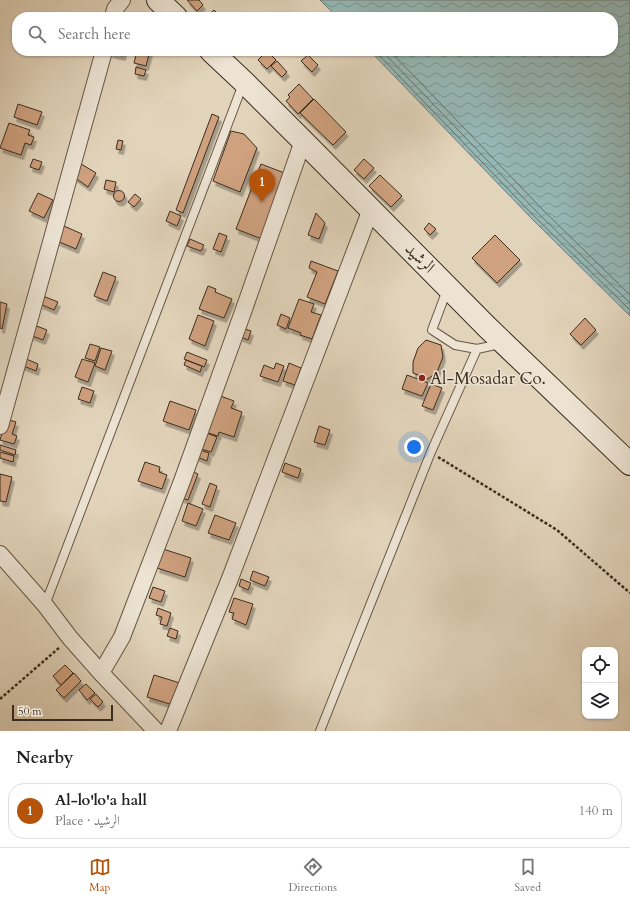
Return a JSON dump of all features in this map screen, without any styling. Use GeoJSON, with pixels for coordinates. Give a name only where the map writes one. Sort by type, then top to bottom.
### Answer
{"type":"FeatureCollection","features":[{"type":"Feature","properties":{"kind":"main road"},"geometry":{"type":"LineString","coordinates":[[158,0],[171,12]]}},
{"type":"Feature","properties":{"kind":"main road","name":"الرشيد"},"geometry":{"type":"LineString","coordinates":[[216,56],[505,344],[630,464]]}},
{"type":"Feature","properties":{"kind":"street"},"geometry":{"type":"LineString","coordinates":[[114,12],[122,0]]}},
{"type":"Feature","properties":{"kind":"street"},"geometry":{"type":"LineString","coordinates":[[0,426],[103,56]]}},
{"type":"Feature","properties":{"kind":"street"},"geometry":{"type":"LineString","coordinates":[[101,674],[122,637],[176,496],[303,141]]}},
{"type":"Feature","properties":{"kind":"street"},"geometry":{"type":"LineString","coordinates":[[168,731],[230,581],[371,209]]}},
{"type":"Feature","properties":{"kind":"street"},"geometry":{"type":"LineString","coordinates":[[0,554],[45,605],[70,638],[101,674],[156,731]]}},
{"type":"Feature","properties":{"kind":"lane"},"geometry":{"type":"LineString","coordinates":[[45,605],[244,82]]}},
{"type":"Feature","properties":{"kind":"lane"},"geometry":{"type":"LineString","coordinates":[[448,287],[432,330],[455,345],[477,349],[505,344]]}},
{"type":"Feature","properties":{"kind":"lane"},"geometry":{"type":"LineString","coordinates":[[320,731],[431,452],[477,349]]}},
{"type":"Feature","properties":{"kind":"path"},"geometry":{"type":"LineString","coordinates":[[431,452],[557,530],[630,594]]}},
{"type":"Feature","properties":{"kind":"path"},"geometry":{"type":"LineString","coordinates":[[0,699],[70,638]]}},
{"type":"Feature","properties":{"kind":"water"},"geometry":{"type":"Polygon","coordinates":[[[320,0],[630,0],[630,316],[533,220],[375,56],[618,56],[618,12],[332,12],[320,0]]]}},
{"type":"Feature","properties":{"kind":"building"},"geometry":{"type":"Polygon","coordinates":[[[187,0],[199,0],[203,5],[197,11],[187,0]]]}},
{"type":"Feature","properties":{"kind":"building"},"geometry":{"type":"Polygon","coordinates":[[[136,56],[149,56],[146,66],[134,63],[136,56]]]}},
{"type":"Feature","properties":{"kind":"building"},"geometry":{"type":"Polygon","coordinates":[[[262,56],[272,56],[276,60],[267,69],[258,60],[262,56]]]}},
{"type":"Feature","properties":{"kind":"building"},"geometry":{"type":"Polygon","coordinates":[[[309,56],[318,65],[312,72],[301,61],[309,56]]]}},
{"type":"Feature","properties":{"kind":"building"},"geometry":{"type":"Polygon","coordinates":[[[277,61],[287,72],[282,77],[271,66],[277,61]]]}},
{"type":"Feature","properties":{"kind":"building"},"geometry":{"type":"Polygon","coordinates":[[[136,67],[146,70],[144,76],[135,74],[136,67]]]}},
{"type":"Feature","properties":{"kind":"building"},"geometry":{"type":"Polygon","coordinates":[[[299,84],[313,99],[298,114],[286,101],[290,97],[288,95],[299,84]]]}},
{"type":"Feature","properties":{"kind":"building"},"geometry":{"type":"Polygon","coordinates":[[[314,99],[346,132],[333,145],[300,113],[314,99]]]}},
{"type":"Feature","properties":{"kind":"building"},"geometry":{"type":"Polygon","coordinates":[[[18,104],[42,112],[37,125],[14,117],[18,104]]]}},
{"type":"Feature","properties":{"kind":"building"},"geometry":{"type":"Polygon","coordinates":[[[212,114],[219,117],[183,213],[176,210],[212,114]]]}},
{"type":"Feature","properties":{"kind":"building"},"geometry":{"type":"Polygon","coordinates":[[[9,123],[30,130],[28,135],[34,137],[31,145],[25,143],[21,155],[0,148],[9,123]]]}},
{"type":"Feature","properties":{"kind":"building"},"geometry":{"type":"Polygon","coordinates":[[[231,131],[244,134],[257,148],[240,192],[213,181],[231,131]]]}},
{"type":"Feature","properties":{"kind":"building"},"geometry":{"type":"Polygon","coordinates":[[[118,140],[123,141],[121,150],[116,149],[118,140]]]}},
{"type":"Feature","properties":{"kind":"building"},"geometry":{"type":"Polygon","coordinates":[[[33,159],[42,162],[39,170],[30,167],[33,159]]]}},
{"type":"Feature","properties":{"kind":"building"},"geometry":{"type":"Polygon","coordinates":[[[364,159],[374,168],[364,179],[354,170],[364,159]]]}},
{"type":"Feature","properties":{"kind":"building"},"geometry":{"type":"Polygon","coordinates":[[[78,162],[96,173],[88,187],[74,177],[78,162]]]}},
{"type":"Feature","properties":{"kind":"building"},"geometry":{"type":"Polygon","coordinates":[[[261,164],[287,174],[262,239],[236,229],[261,164]]]}},
{"type":"Feature","properties":{"kind":"building"},"geometry":{"type":"Polygon","coordinates":[[[380,175],[402,196],[391,207],[369,186],[380,175]]]}},
{"type":"Feature","properties":{"kind":"building"},"geometry":{"type":"Polygon","coordinates":[[[106,180],[116,182],[114,192],[104,189],[106,180]]]}},
{"type":"Feature","properties":{"kind":"building"},"geometry":{"type":"Polygon","coordinates":[[[117,191],[121,191],[123,192],[123,200],[117,201],[114,198],[114,194],[117,191]]]}},
{"type":"Feature","properties":{"kind":"building"},"geometry":{"type":"Polygon","coordinates":[[[38,193],[53,200],[44,218],[29,211],[38,193]]]}},
{"type":"Feature","properties":{"kind":"building"},"geometry":{"type":"Polygon","coordinates":[[[135,194],[141,199],[134,207],[128,202],[135,194]]]}},
{"type":"Feature","properties":{"kind":"building"},"geometry":{"type":"Polygon","coordinates":[[[170,211],[181,216],[177,226],[166,221],[170,211]]]}},
{"type":"Feature","properties":{"kind":"building"},"geometry":{"type":"Polygon","coordinates":[[[316,213],[325,223],[319,239],[308,235],[316,213]]]}},
{"type":"Feature","properties":{"kind":"building"},"geometry":{"type":"Polygon","coordinates":[[[429,223],[436,229],[430,235],[424,229],[429,223]]]}},
{"type":"Feature","properties":{"kind":"building"},"geometry":{"type":"Polygon","coordinates":[[[64,226],[82,234],[76,249],[57,241],[64,226]]]}},
{"type":"Feature","properties":{"kind":"building"},"geometry":{"type":"Polygon","coordinates":[[[219,233],[227,236],[221,252],[213,249],[219,233]]]}},
{"type":"Feature","properties":{"kind":"building"},"geometry":{"type":"Polygon","coordinates":[[[495,235],[520,260],[497,283],[472,258],[495,235]]]}},
{"type":"Feature","properties":{"kind":"building"},"geometry":{"type":"Polygon","coordinates":[[[190,239],[204,245],[201,251],[187,246],[190,239]]]}},
{"type":"Feature","properties":{"kind":"building"},"geometry":{"type":"Polygon","coordinates":[[[311,261],[338,271],[325,304],[307,297],[317,272],[309,268],[311,261]]]}},
{"type":"Feature","properties":{"kind":"building"},"geometry":{"type":"Polygon","coordinates":[[[103,272],[116,277],[107,301],[94,296],[103,272]]]}},
{"type":"Feature","properties":{"kind":"building"},"geometry":{"type":"Polygon","coordinates":[[[208,286],[216,289],[215,292],[232,299],[224,318],[199,309],[208,286]]]}},
{"type":"Feature","properties":{"kind":"building"},"geometry":{"type":"Polygon","coordinates":[[[43,296],[58,302],[54,310],[40,304],[43,296]]]}},
{"type":"Feature","properties":{"kind":"building"},"geometry":{"type":"Polygon","coordinates":[[[299,299],[314,304],[311,312],[321,315],[312,339],[300,335],[301,333],[288,328],[299,299]]]}},
{"type":"Feature","properties":{"kind":"building"},"geometry":{"type":"Polygon","coordinates":[[[0,302],[7,304],[2,329],[0,328],[0,302]]]}},
{"type":"Feature","properties":{"kind":"building"},"geometry":{"type":"Polygon","coordinates":[[[281,314],[290,318],[286,329],[277,325],[281,314]]]}},
{"type":"Feature","properties":{"kind":"building"},"geometry":{"type":"Polygon","coordinates":[[[198,315],[214,321],[205,346],[189,339],[198,315]]]}},
{"type":"Feature","properties":{"kind":"building"},"geometry":{"type":"Polygon","coordinates":[[[585,318],[596,330],[581,345],[570,334],[585,318]]]}},
{"type":"Feature","properties":{"kind":"building"},"geometry":{"type":"Polygon","coordinates":[[[34,325],[47,330],[43,340],[30,335],[34,325]]]}},
{"type":"Feature","properties":{"kind":"building"},"geometry":{"type":"Polygon","coordinates":[[[242,328],[251,331],[248,340],[239,336],[242,328]]]}},
{"type":"Feature","properties":{"kind":"building"},"geometry":{"type":"Polygon","coordinates":[[[426,340],[441,345],[443,357],[437,372],[428,379],[413,373],[413,362],[418,348],[426,340]]]}},
{"type":"Feature","properties":{"kind":"building"},"geometry":{"type":"Polygon","coordinates":[[[90,344],[100,347],[95,361],[85,358],[90,344]]]}},
{"type":"Feature","properties":{"kind":"building"},"geometry":{"type":"Polygon","coordinates":[[[101,348],[112,351],[105,370],[95,366],[101,348]]]}},
{"type":"Feature","properties":{"kind":"building"},"geometry":{"type":"Polygon","coordinates":[[[187,352],[207,360],[204,367],[184,359],[187,352]]]}},
{"type":"Feature","properties":{"kind":"building"},"geometry":{"type":"Polygon","coordinates":[[[24,358],[38,364],[36,371],[21,365],[24,358]]]}},
{"type":"Feature","properties":{"kind":"building"},"geometry":{"type":"Polygon","coordinates":[[[82,359],[95,363],[88,382],[75,377],[82,359]]]}},
{"type":"Feature","properties":{"kind":"building"},"geometry":{"type":"Polygon","coordinates":[[[186,360],[202,366],[200,372],[184,365],[186,360]]]}},
{"type":"Feature","properties":{"kind":"building"},"geometry":{"type":"Polygon","coordinates":[[[276,363],[284,366],[278,382],[260,376],[264,365],[274,369],[276,363]]]}},
{"type":"Feature","properties":{"kind":"building"},"geometry":{"type":"Polygon","coordinates":[[[289,363],[301,368],[295,385],[283,381],[289,363]]]}},
{"type":"Feature","properties":{"kind":"building"},"geometry":{"type":"Polygon","coordinates":[[[407,375],[428,383],[422,396],[402,389],[407,375]]]}},
{"type":"Feature","properties":{"kind":"building"},"geometry":{"type":"Polygon","coordinates":[[[431,384],[442,388],[433,410],[422,406],[431,384]]]}},
{"type":"Feature","properties":{"kind":"building"},"geometry":{"type":"Polygon","coordinates":[[[82,387],[94,391],[90,403],[78,399],[82,387]]]}},
{"type":"Feature","properties":{"kind":"building"},"geometry":{"type":"Polygon","coordinates":[[[218,395],[234,401],[231,408],[242,412],[234,437],[219,432],[218,436],[205,432],[218,395]]]}},
{"type":"Feature","properties":{"kind":"building"},"geometry":{"type":"Polygon","coordinates":[[[170,401],[196,410],[189,430],[163,421],[170,401]]]}},
{"type":"Feature","properties":{"kind":"building"},"geometry":{"type":"Polygon","coordinates":[[[6,419],[16,422],[12,434],[17,436],[14,444],[0,440],[6,419]]]}},
{"type":"Feature","properties":{"kind":"building"},"geometry":{"type":"Polygon","coordinates":[[[319,426],[330,430],[325,445],[314,442],[319,426]]]}},
{"type":"Feature","properties":{"kind":"building"},"geometry":{"type":"Polygon","coordinates":[[[204,432],[217,437],[211,452],[198,448],[204,432]]]}},
{"type":"Feature","properties":{"kind":"building"},"geometry":{"type":"Polygon","coordinates":[[[0,445],[16,450],[15,455],[0,450],[0,445]]]}},
{"type":"Feature","properties":{"kind":"building"},"geometry":{"type":"Polygon","coordinates":[[[197,449],[209,453],[207,461],[195,456],[197,449]]]}},
{"type":"Feature","properties":{"kind":"building"},"geometry":{"type":"Polygon","coordinates":[[[0,452],[14,456],[13,462],[0,458],[0,452]]]}},
{"type":"Feature","properties":{"kind":"building"},"geometry":{"type":"Polygon","coordinates":[[[145,462],[160,467],[159,472],[167,475],[162,489],[138,481],[145,462]]]}},
{"type":"Feature","properties":{"kind":"building"},"geometry":{"type":"Polygon","coordinates":[[[285,463],[301,469],[298,478],[282,472],[285,463]]]}},
{"type":"Feature","properties":{"kind":"building"},"geometry":{"type":"Polygon","coordinates":[[[191,471],[198,474],[188,500],[181,498],[191,471]]]}},
{"type":"Feature","properties":{"kind":"building"},"geometry":{"type":"Polygon","coordinates":[[[0,474],[12,477],[6,502],[0,501],[0,474]]]}},
{"type":"Feature","properties":{"kind":"building"},"geometry":{"type":"Polygon","coordinates":[[[210,483],[217,486],[210,507],[202,504],[210,483]]]}},
{"type":"Feature","properties":{"kind":"building"},"geometry":{"type":"Polygon","coordinates":[[[188,503],[203,509],[196,526],[182,521],[188,503]]]}},
{"type":"Feature","properties":{"kind":"building"},"geometry":{"type":"Polygon","coordinates":[[[215,515],[236,523],[229,540],[208,533],[215,515]]]}},
{"type":"Feature","properties":{"kind":"building"},"geometry":{"type":"Polygon","coordinates":[[[163,549],[191,558],[185,577],[157,568],[163,549]]]}},
{"type":"Feature","properties":{"kind":"building"},"geometry":{"type":"Polygon","coordinates":[[[253,571],[269,577],[265,586],[250,580],[253,571]]]}},
{"type":"Feature","properties":{"kind":"building"},"geometry":{"type":"Polygon","coordinates":[[[241,579],[251,583],[248,590],[239,586],[241,579]]]}},
{"type":"Feature","properties":{"kind":"building"},"geometry":{"type":"Polygon","coordinates":[[[153,587],[165,591],[161,602],[149,598],[153,587]]]}},
{"type":"Feature","properties":{"kind":"building"},"geometry":{"type":"Polygon","coordinates":[[[234,598],[253,604],[246,625],[232,619],[234,613],[229,612],[234,598]]]}},
{"type":"Feature","properties":{"kind":"building"},"geometry":{"type":"Polygon","coordinates":[[[158,608],[171,613],[167,626],[160,624],[162,617],[156,615],[158,608]]]}},
{"type":"Feature","properties":{"kind":"building"},"geometry":{"type":"Polygon","coordinates":[[[170,628],[178,631],[176,639],[167,636],[170,628]]]}},
{"type":"Feature","properties":{"kind":"building"},"geometry":{"type":"Polygon","coordinates":[[[65,665],[73,673],[61,685],[53,676],[65,665]]]}},
{"type":"Feature","properties":{"kind":"building"},"geometry":{"type":"Polygon","coordinates":[[[74,673],[81,681],[64,698],[56,690],[74,673]]]}},
{"type":"Feature","properties":{"kind":"building"},"geometry":{"type":"Polygon","coordinates":[[[154,675],[180,683],[173,705],[147,697],[154,675]]]}},
{"type":"Feature","properties":{"kind":"building"},"geometry":{"type":"Polygon","coordinates":[[[86,684],[95,693],[87,700],[79,690],[86,684]]]}},
{"type":"Feature","properties":{"kind":"building"},"geometry":{"type":"Polygon","coordinates":[[[96,694],[103,702],[98,707],[90,699],[96,694]]]}},
{"type":"Feature","properties":{"kind":"place","name":"Al-lo'lo'a hall"},"geometry":{"type":"Point","coordinates":[262,202]}},
{"type":"Feature","properties":{"kind":"place","name":"Al-Mosadar Co."},"geometry":{"type":"Point","coordinates":[422,378]}}]}
